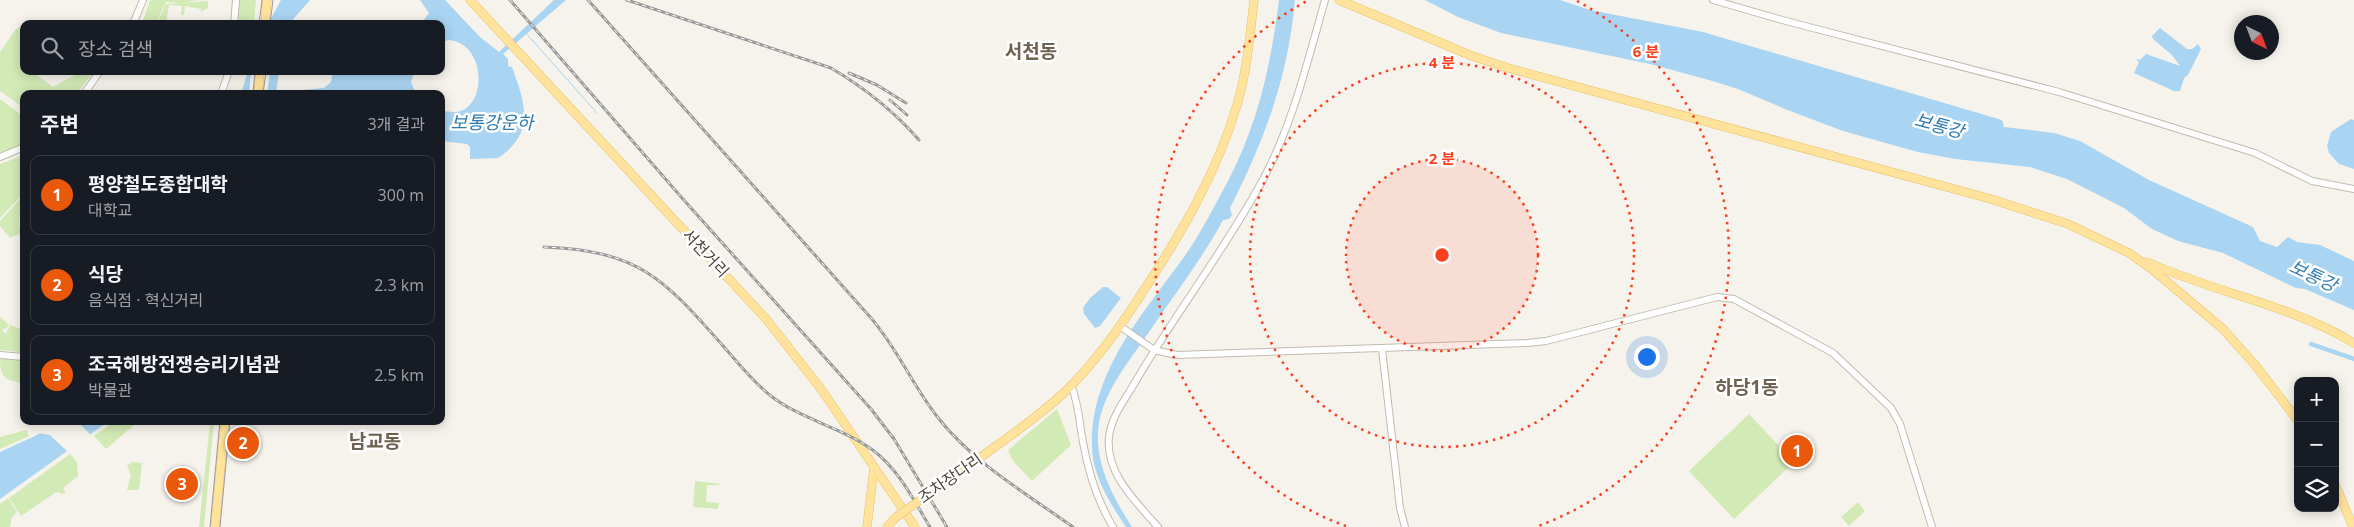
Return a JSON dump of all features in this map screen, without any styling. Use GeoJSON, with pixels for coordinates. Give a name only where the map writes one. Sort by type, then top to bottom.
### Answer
{"type":"FeatureCollection","features":[{"type":"Feature","properties":{"kind":"main road"},"geometry":{"type":"LineString","coordinates":[[265,20],[267,0]]}},
{"type":"Feature","properties":{"kind":"main road","name":"서천거리"},"geometry":{"type":"LineString","coordinates":[[470,0],[767,320],[821,389],[915,527]]}},
{"type":"Feature","properties":{"kind":"main road","name":"조차장다리"},"geometry":{"type":"LineString","coordinates":[[887,527],[895,518],[1036,416],[1072,385],[1123,329],[1172,249],[1209,181],[1238,104],[1247,63],[1254,0]]}},
{"type":"Feature","properties":{"kind":"main road"},"geometry":{"type":"LineString","coordinates":[[1339,0],[1472,56],[1508,68],[2030,210],[2068,224],[2194,282],[2283,309],[2354,343]]}},
{"type":"Feature","properties":{"kind":"main road"},"geometry":{"type":"LineString","coordinates":[[258,90],[260,75]]}},
{"type":"Feature","properties":{"kind":"main road"},"geometry":{"type":"LineString","coordinates":[[2129,253],[2223,329],[2256,366],[2294,417]]}},
{"type":"Feature","properties":{"kind":"main road"},"geometry":{"type":"LineString","coordinates":[[215,527],[225,425]]}},
{"type":"Feature","properties":{"kind":"main road"},"geometry":{"type":"LineString","coordinates":[[867,527],[874,468]]}},
{"type":"Feature","properties":{"kind":"main road"},"geometry":{"type":"LineString","coordinates":[[2339,494],[2353,527]]}},
{"type":"Feature","properties":{"kind":"street"},"geometry":{"type":"LineString","coordinates":[[135,20],[143,0]]}},
{"type":"Feature","properties":{"kind":"street"},"geometry":{"type":"LineString","coordinates":[[234,20],[236,0]]}},
{"type":"Feature","properties":{"kind":"street"},"geometry":{"type":"LineString","coordinates":[[1158,527],[1118,478],[1113,465],[1109,438],[1112,422],[1154,350],[1236,226],[1271,165],[1296,99],[1324,0]]}},
{"type":"Feature","properties":{"kind":"street"},"geometry":{"type":"LineString","coordinates":[[1713,0],[1782,20],[2059,92],[2250,152],[2312,181],[2354,189]]}},
{"type":"Feature","properties":{"kind":"street"},"geometry":{"type":"LineString","coordinates":[[87,90],[97,75]]}},
{"type":"Feature","properties":{"kind":"street"},"geometry":{"type":"LineString","coordinates":[[222,90],[228,75]]}},
{"type":"Feature","properties":{"kind":"street"},"geometry":{"type":"LineString","coordinates":[[0,157],[20,149]]}},
{"type":"Feature","properties":{"kind":"street"},"geometry":{"type":"LineString","coordinates":[[1123,329],[1154,350],[1177,355],[1538,343],[1717,297],[1734,299],[1833,353],[1891,408],[1900,424],[1932,527]]}},
{"type":"Feature","properties":{"kind":"street"},"geometry":{"type":"LineString","coordinates":[[1382,349],[1400,508],[1405,527]]}},
{"type":"Feature","properties":{"kind":"street"},"geometry":{"type":"LineString","coordinates":[[0,355],[20,357]]}},
{"type":"Feature","properties":{"kind":"street"},"geometry":{"type":"LineString","coordinates":[[1072,385],[1077,399],[1088,464],[1103,509],[1113,527]]}},
{"type":"Feature","properties":{"kind":"green space"},"geometry":{"type":"Polygon","coordinates":[[[150,0],[199,0],[181,3],[166,2],[157,20],[143,20],[150,0]]]}},
{"type":"Feature","properties":{"kind":"green space"},"geometry":{"type":"Polygon","coordinates":[[[239,0],[256,0],[254,20],[237,20],[239,0]]]}},
{"type":"Feature","properties":{"kind":"green space"},"geometry":{"type":"Polygon","coordinates":[[[208,1],[208,8],[201,12],[201,9],[185,6],[184,15],[181,15],[182,6],[169,5],[167,20],[158,20],[166,4],[208,1]]]}},
{"type":"Feature","properties":{"kind":"green space"},"geometry":{"type":"Polygon","coordinates":[[[20,27],[20,75],[36,75],[53,87],[75,75],[91,75],[80,90],[20,90],[20,105],[0,91],[0,52],[16,29],[20,27]]]}},
{"type":"Feature","properties":{"kind":"green space"},"geometry":{"type":"Polygon","coordinates":[[[0,99],[20,114],[20,146],[0,154],[0,99]]]}},
{"type":"Feature","properties":{"kind":"green space"},"geometry":{"type":"Polygon","coordinates":[[[20,156],[20,197],[0,218],[0,164],[20,156]]]}},
{"type":"Feature","properties":{"kind":"green space"},"geometry":{"type":"Polygon","coordinates":[[[20,199],[20,234],[10,238],[0,226],[0,221],[20,199]]]}},
{"type":"Feature","properties":{"kind":"green space"},"geometry":{"type":"Polygon","coordinates":[[[0,317],[9,325],[2,331],[6,334],[10,325],[20,329],[20,352],[0,350],[0,317]]]}},
{"type":"Feature","properties":{"kind":"green space"},"geometry":{"type":"Polygon","coordinates":[[[0,357],[20,360],[20,382],[4,377],[1,370],[0,357]]]}},
{"type":"Feature","properties":{"kind":"green space"},"geometry":{"type":"Polygon","coordinates":[[[1057,409],[1071,445],[1032,481],[1013,461],[1008,450],[1057,409]]]}},
{"type":"Feature","properties":{"kind":"green space"},"geometry":{"type":"Polygon","coordinates":[[[1749,414],[1794,462],[1734,519],[1689,471],[1749,414]]]}},
{"type":"Feature","properties":{"kind":"green space"},"geometry":{"type":"Polygon","coordinates":[[[109,425],[134,425],[106,449],[94,436],[109,425]]]}},
{"type":"Feature","properties":{"kind":"green space"},"geometry":{"type":"Polygon","coordinates":[[[210,425],[214,425],[204,527],[199,527],[210,425]]]}},
{"type":"Feature","properties":{"kind":"green space"},"geometry":{"type":"Polygon","coordinates":[[[26,430],[29,436],[0,449],[0,437],[26,430]]]}},
{"type":"Feature","properties":{"kind":"green space"},"geometry":{"type":"Polygon","coordinates":[[[70,454],[77,462],[78,476],[63,488],[66,492],[62,494],[55,493],[21,516],[9,498],[70,454]]]}},
{"type":"Feature","properties":{"kind":"green space"},"geometry":{"type":"Polygon","coordinates":[[[133,462],[142,463],[139,490],[127,490],[131,475],[127,465],[133,462]]]}},
{"type":"Feature","properties":{"kind":"green space"},"geometry":{"type":"Polygon","coordinates":[[[695,481],[721,484],[707,485],[706,502],[719,503],[718,509],[693,507],[695,481]]]}},
{"type":"Feature","properties":{"kind":"green space"},"geometry":{"type":"Polygon","coordinates":[[[8,498],[17,512],[12,517],[10,527],[0,527],[0,504],[8,498]]]}},
{"type":"Feature","properties":{"kind":"green space"},"geometry":{"type":"Polygon","coordinates":[[[1858,502],[1865,511],[1849,526],[1841,517],[1858,502]]]}},
{"type":"Feature","properties":{"kind":"water"},"geometry":{"type":"Polygon","coordinates":[[[281,0],[310,0],[292,20],[270,20],[281,0]]]}},
{"type":"Feature","properties":{"kind":"water","name":"보통강운하"},"geometry":{"type":"Polygon","coordinates":[[[420,0],[445,0],[480,37],[499,52],[554,0],[566,0],[503,54],[508,59],[508,66],[512,67],[517,80],[521,93],[524,117],[523,128],[518,138],[498,158],[470,159],[470,147],[467,144],[445,141],[445,111],[459,112],[470,105],[478,84],[478,72],[475,60],[469,50],[460,43],[448,40],[445,41],[445,20],[424,20],[429,13],[420,0]]]}},
{"type":"Feature","properties":{"kind":"water"},"geometry":{"type":"Polygon","coordinates":[[[1279,0],[1295,0],[1287,55],[1281,81],[1264,132],[1230,208],[1232,215],[1229,219],[1223,220],[1197,263],[1122,370],[1107,398],[1102,412],[1098,427],[1099,454],[1105,477],[1120,508],[1132,527],[1126,527],[1103,489],[1093,458],[1094,420],[1100,394],[1109,369],[1122,345],[1136,322],[1196,239],[1238,159],[1262,93],[1272,47],[1279,0]]]}},
{"type":"Feature","properties":{"kind":"water","name":"보통강"},"geometry":{"type":"Polygon","coordinates":[[[1425,0],[1560,0],[1590,10],[1703,32],[2002,120],[2004,127],[2054,133],[2080,141],[2149,180],[2253,227],[2260,241],[2277,247],[2288,237],[2297,242],[2320,245],[2354,261],[2354,310],[2305,289],[2296,288],[2223,253],[2178,241],[2152,229],[2124,208],[2067,179],[2030,167],[1955,159],[1918,152],[1843,131],[1738,89],[1709,80],[1650,64],[1501,33],[1458,17],[1425,0]]]}},
{"type":"Feature","properties":{"kind":"water"},"geometry":{"type":"Polygon","coordinates":[[[2160,28],[2187,49],[2192,49],[2198,44],[2201,49],[2188,75],[2184,78],[2180,91],[2174,91],[2134,73],[2139,62],[2136,59],[2140,60],[2146,54],[2180,66],[2172,55],[2153,39],[2152,36],[2160,28]]]}},
{"type":"Feature","properties":{"kind":"water"},"geometry":{"type":"Polygon","coordinates":[[[247,75],[278,75],[277,90],[242,90],[247,75]]]}},
{"type":"Feature","properties":{"kind":"water","name":"보통강운하"},"geometry":{"type":"Polygon","coordinates":[[[332,75],[414,75],[411,82],[414,90],[301,90],[324,88],[331,82],[332,75]]]}},
{"type":"Feature","properties":{"kind":"water"},"geometry":{"type":"Polygon","coordinates":[[[2351,119],[2354,120],[2354,169],[2339,164],[2329,153],[2327,146],[2331,132],[2351,119]]]}},
{"type":"Feature","properties":{"kind":"water"},"geometry":{"type":"Polygon","coordinates":[[[1103,287],[1107,287],[1121,298],[1100,326],[1095,328],[1084,314],[1083,308],[1090,298],[1103,287]]]}},
{"type":"Feature","properties":{"kind":"water"},"geometry":{"type":"Polygon","coordinates":[[[53,425],[103,425],[0,499],[0,452],[37,435],[53,425]]]}},
{"type":"Feature","properties":{"kind":"pier"},"geometry":{"type":"Polygon","coordinates":[[[251,75],[269,75],[268,90],[249,90],[251,75]]]}},
{"type":"Feature","properties":{"kind":"pier"},"geometry":{"type":"Polygon","coordinates":[[[51,425],[81,425],[92,436],[69,453],[50,435],[38,433],[51,425]]]}},
{"type":"Feature","properties":{"kind":"waterway"},"geometry":{"type":"LineString","coordinates":[[525,32],[597,113]]}},
{"type":"Feature","properties":{"kind":"waterway"},"geometry":{"type":"LineString","coordinates":[[2311,344],[2354,359]]}},
{"type":"Feature","properties":{"kind":"tram line"},"geometry":{"type":"LineString","coordinates":[[260,20],[262,0]]}},
{"type":"Feature","properties":{"kind":"tram line"},"geometry":{"type":"LineString","coordinates":[[270,20],[273,0]]}},
{"type":"Feature","properties":{"kind":"tram line"},"geometry":{"type":"LineString","coordinates":[[253,90],[255,75]]}},
{"type":"Feature","properties":{"kind":"tram line"},"geometry":{"type":"LineString","coordinates":[[264,90],[265,75]]}},
{"type":"Feature","properties":{"kind":"tram line"},"geometry":{"type":"LineString","coordinates":[[210,527],[220,425]]}},
{"type":"Feature","properties":{"kind":"tram line"},"geometry":{"type":"LineString","coordinates":[[220,527],[230,425]]}},
{"type":"Feature","properties":{"kind":"railway"},"geometry":{"type":"LineString","coordinates":[[510,0],[682,198],[871,409],[894,439],[947,527]]}},
{"type":"Feature","properties":{"kind":"railway"},"geometry":{"type":"LineString","coordinates":[[588,0],[871,318],[889,342],[930,407],[953,435],[985,464],[1073,527]]}},
{"type":"Feature","properties":{"kind":"railway"},"geometry":{"type":"LineString","coordinates":[[627,0],[831,68],[878,100],[919,140]]}},
{"type":"Feature","properties":{"kind":"railway"},"geometry":{"type":"LineString","coordinates":[[849,73],[877,85],[906,103]]}},
{"type":"Feature","properties":{"kind":"railway"},"geometry":{"type":"LineString","coordinates":[[890,100],[907,115]]}},
{"type":"Feature","properties":{"kind":"railway"},"geometry":{"type":"LineString","coordinates":[[544,247],[577,250],[627,262],[666,286],[703,323],[764,391],[795,411],[862,443],[883,459],[905,486],[930,527]]}},
{"type":"Feature","properties":{"kind":"place","name":"식당"},"geometry":{"type":"Point","coordinates":[243,443]}},
{"type":"Feature","properties":{"kind":"place","name":"평양철도종합대학"},"geometry":{"type":"Point","coordinates":[1797,451]}},
{"type":"Feature","properties":{"kind":"place","name":"조국해방전쟁승리기념관"},"geometry":{"type":"Point","coordinates":[182,484]}},
{"type":"Feature","properties":{"kind":"district","name":"서천동"},"geometry":{"type":"Point","coordinates":[1031,51]}},
{"type":"Feature","properties":{"kind":"district","name":"하당1동"},"geometry":{"type":"Point","coordinates":[1747,387]}},
{"type":"Feature","properties":{"kind":"district","name":"남교동"},"geometry":{"type":"Point","coordinates":[375,441]}}]}
